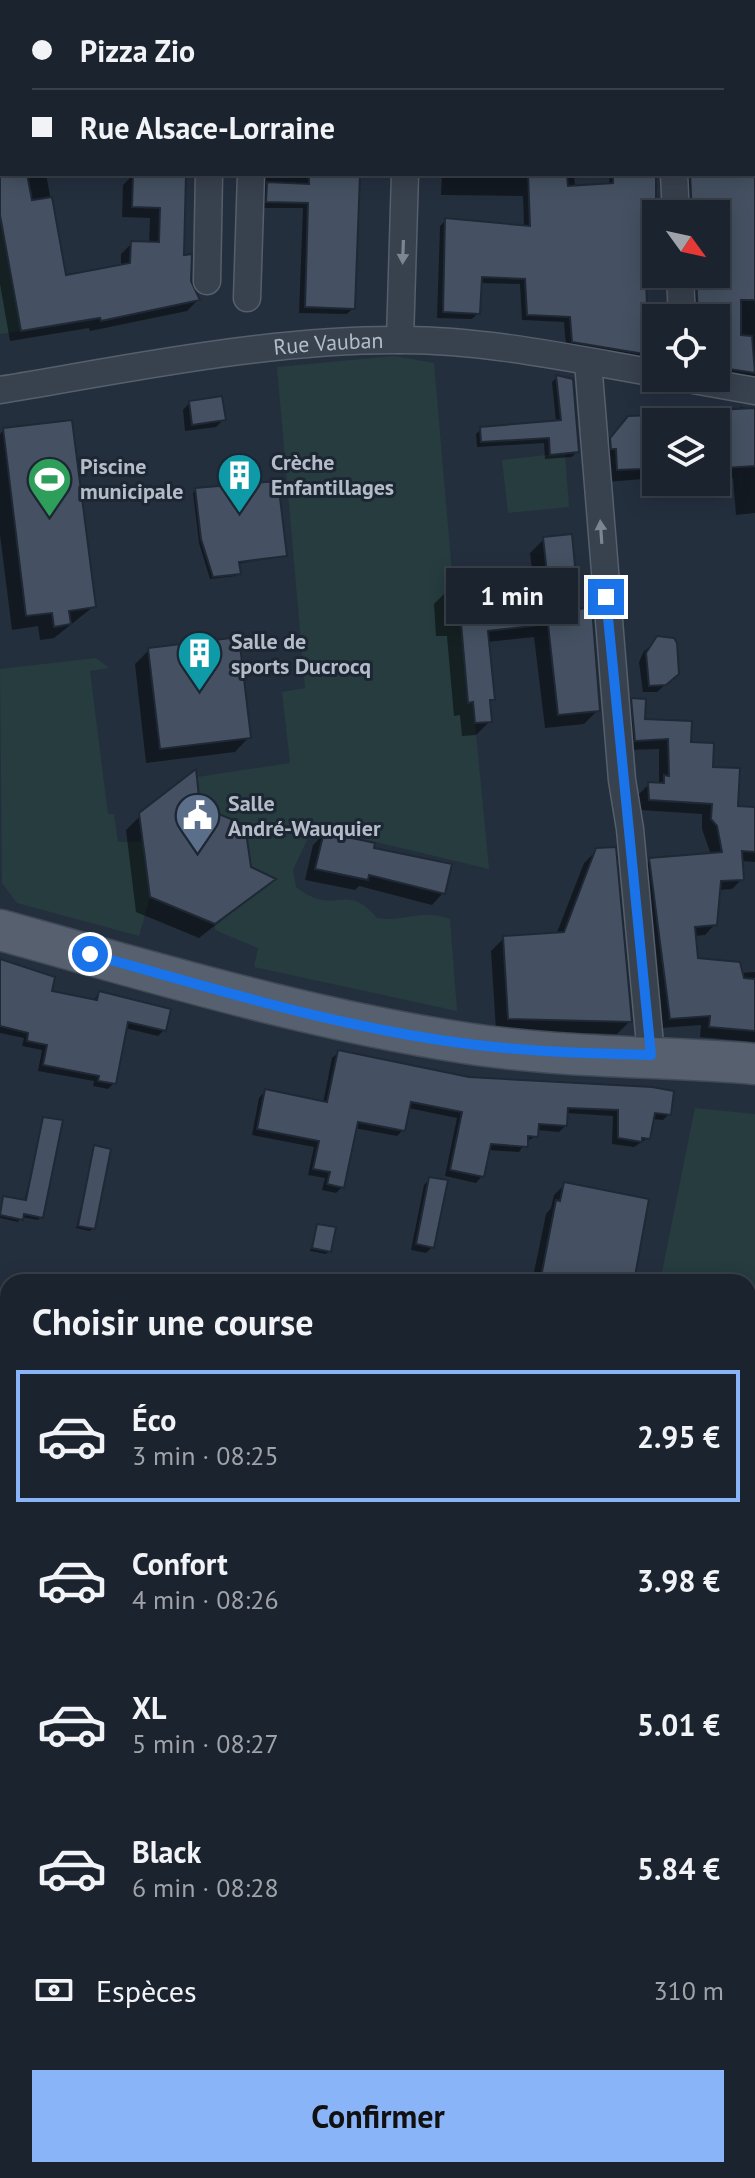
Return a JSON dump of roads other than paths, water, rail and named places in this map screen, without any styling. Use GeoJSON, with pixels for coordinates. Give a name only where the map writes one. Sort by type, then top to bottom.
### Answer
{"type":"FeatureCollection","features":[{"type":"Feature","properties":{"kind":"main road"},"geometry":{"type":"LineString","coordinates":[[0,930],[223,991],[404,1033],[507,1048],[755,1064]]}},
{"type":"Feature","properties":{"kind":"street"},"geometry":{"type":"LineString","coordinates":[[207,281],[209,176]]}},
{"type":"Feature","properties":{"kind":"street"},"geometry":{"type":"LineString","coordinates":[[247,298],[251,176]]}},
{"type":"Feature","properties":{"kind":"street"},"geometry":{"type":"LineString","coordinates":[[400,340],[405,176]]}},
{"type":"Feature","properties":{"kind":"street"},"geometry":{"type":"LineString","coordinates":[[674,176],[675,200]]}},
{"type":"Feature","properties":{"kind":"street","name":"Rue Vauban"},"geometry":{"type":"LineString","coordinates":[[0,390],[266,349],[400,340],[642,371]]}},
{"type":"Feature","properties":{"kind":"street"},"geometry":{"type":"LineString","coordinates":[[588,362],[620,765],[635,876],[651,1055]]}},
{"type":"Feature","properties":{"kind":"street"},"geometry":{"type":"LineString","coordinates":[[730,386],[755,391]]}},
{"type":"Feature","properties":{"kind":"place","name":"Crèche Enfantillages"},"geometry":{"type":"Point","coordinates":[240,514]}},
{"type":"Feature","properties":{"kind":"place","name":"Piscine municipale"},"geometry":{"type":"Point","coordinates":[49,518]}},
{"type":"Feature","properties":{"kind":"place","name":"Salle de sports Ducrocq"},"geometry":{"type":"Point","coordinates":[200,693]}},
{"type":"Feature","properties":{"kind":"place","name":"Salle André-Wauquier"},"geometry":{"type":"Point","coordinates":[197,855]}}]}
